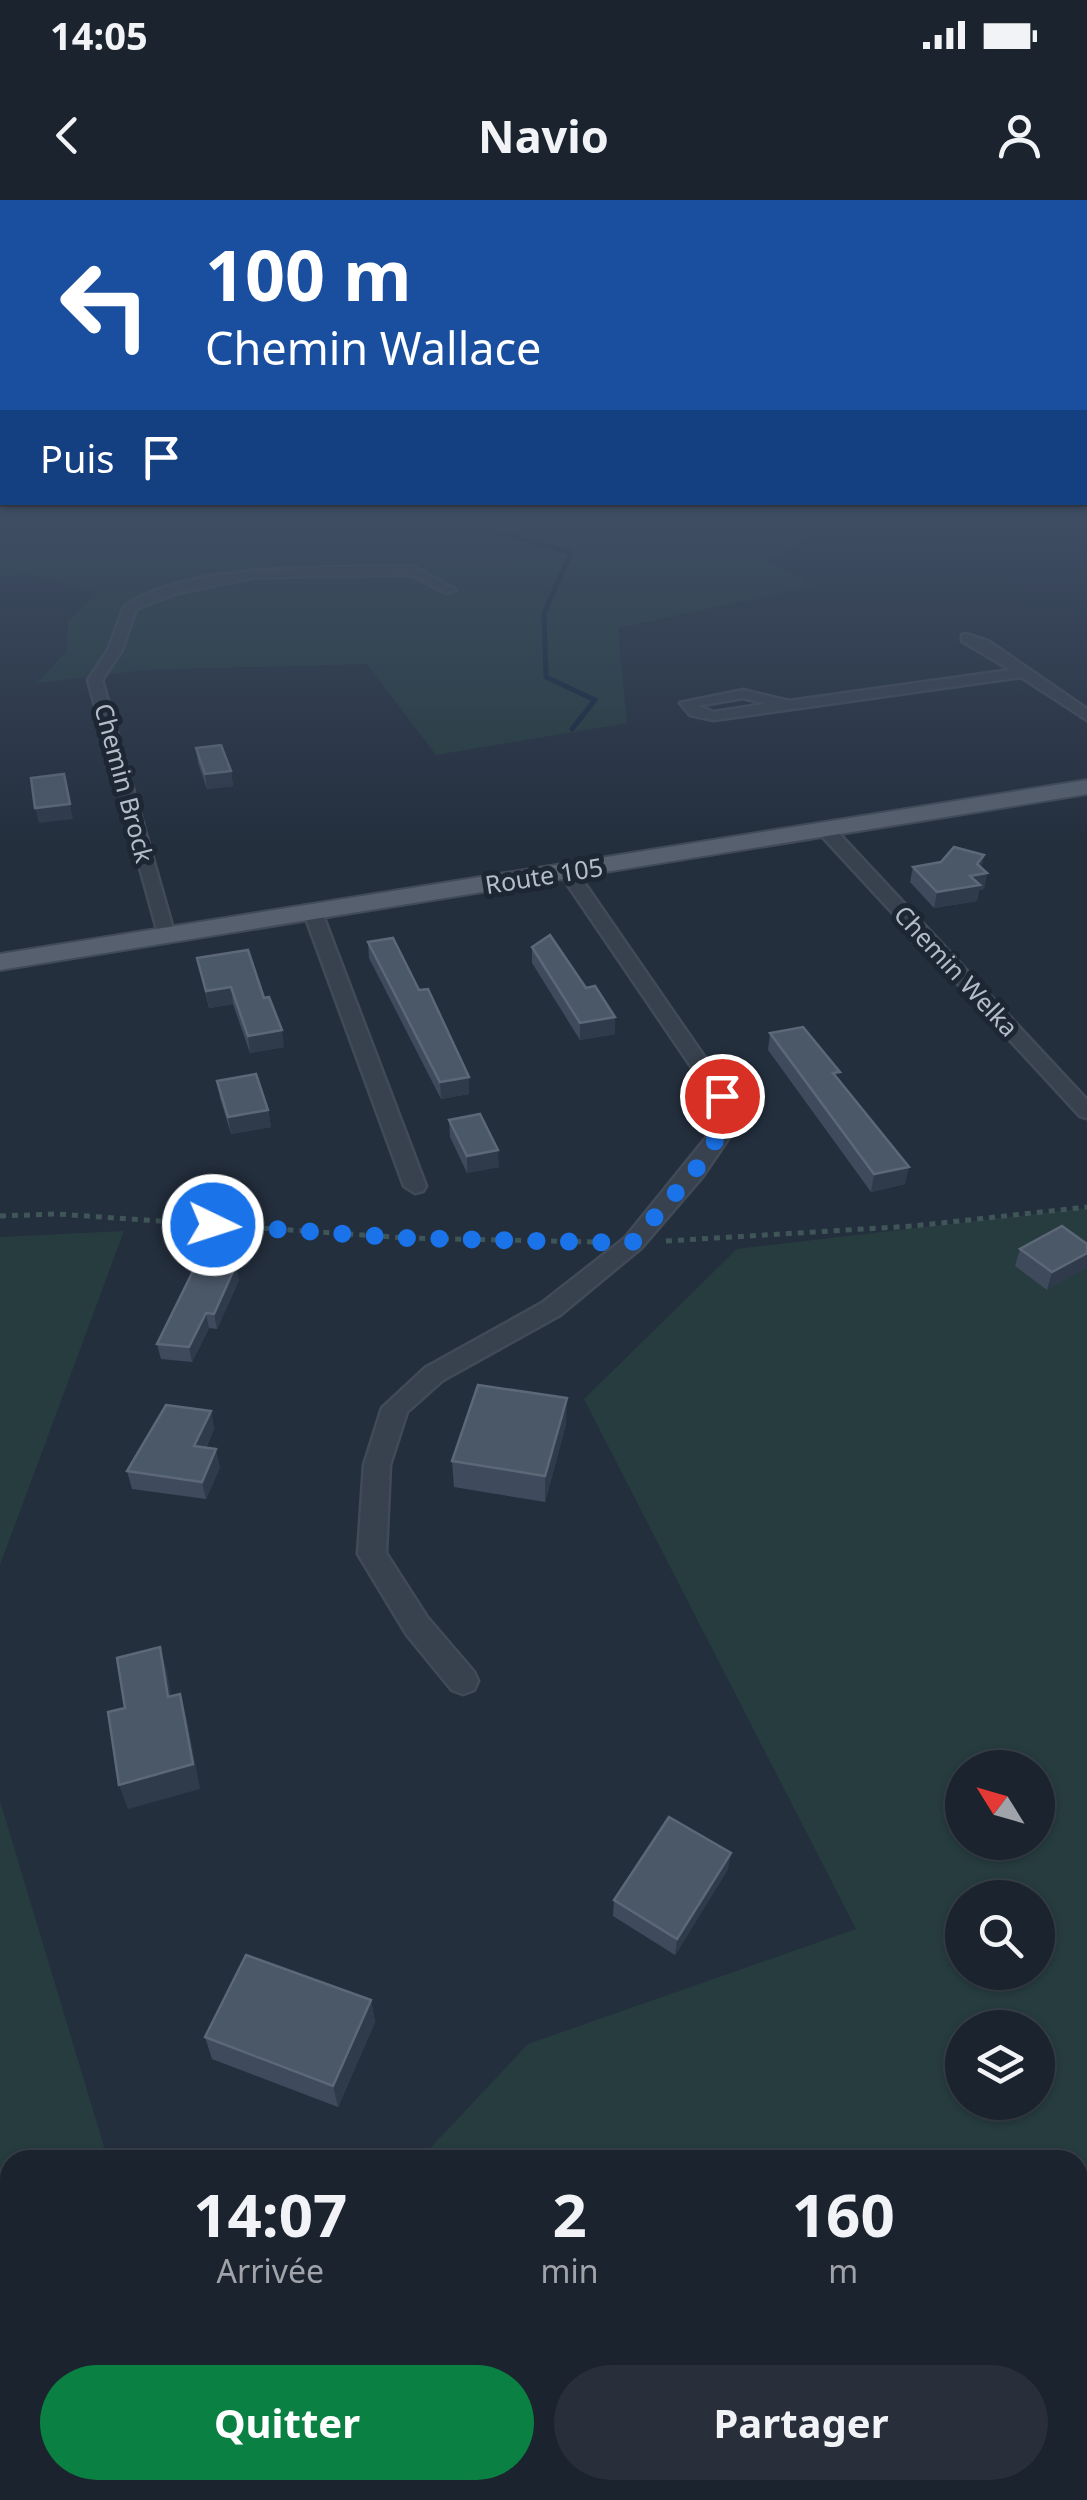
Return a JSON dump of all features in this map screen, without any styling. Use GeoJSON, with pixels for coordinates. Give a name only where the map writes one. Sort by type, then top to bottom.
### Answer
{"type":"FeatureCollection","features":[{"type":"Feature","properties":{"kind":"main road","name":"Route 105"},"geometry":{"type":"LineString","coordinates":[[0,962],[1087,787]]}},
{"type":"Feature","properties":{"kind":"street","name":"Chemin Brock"},"geometry":{"type":"LineString","coordinates":[[124,624],[115,650],[96,680],[166,936]]}},
{"type":"Feature","properties":{"kind":"street"},"geometry":{"type":"LineString","coordinates":[[967,638],[983,644],[1087,716]]}},
{"type":"Feature","properties":{"kind":"street"},"geometry":{"type":"LineString","coordinates":[[786,705],[743,694],[687,704],[696,712],[714,716],[1024,672]]}},
{"type":"Feature","properties":{"kind":"street","name":"Chemin Welka"},"geometry":{"type":"LineString","coordinates":[[826,830],[1087,1112]]}},
{"type":"Feature","properties":{"kind":"street"},"geometry":{"type":"LineString","coordinates":[[463,1681],[417,1626],[372,1554],[377,1465],[395,1408],[434,1374],[551,1309],[632,1243],[694,1172],[721,1132],[722,1096],[568,872]]}},
{"type":"Feature","properties":{"kind":"street"},"geometry":{"type":"LineString","coordinates":[[313,913],[415,1186]]}},
{"type":"Feature","properties":{"kind":"path"},"geometry":{"type":"LineString","coordinates":[[0,1216],[58,1214],[407,1238],[632,1243],[913,1226],[1087,1207]]}},
{"type":"Feature","properties":{"kind":"green space"},"geometry":{"type":"Polygon","coordinates":[[[68,624],[635,624],[618,628],[627,723],[436,755],[367,664],[144,670],[37,683],[66,652],[68,624]]]}},
{"type":"Feature","properties":{"kind":"green space"},"geometry":{"type":"Polygon","coordinates":[[[1087,1208],[1087,2150],[428,2150],[528,2044],[856,1929],[584,1399],[737,1249],[1087,1208]]]}},
{"type":"Feature","properties":{"kind":"green space"},"geometry":{"type":"Polygon","coordinates":[[[124,1231],[0,1565],[0,1237],[124,1231]]]}},
{"type":"Feature","properties":{"kind":"green space"},"geometry":{"type":"Polygon","coordinates":[[[0,1801],[105,2150],[0,2150],[0,1801]]]}},
{"type":"Feature","properties":{"kind":"building"},"geometry":{"type":"Polygon","coordinates":[[[221,745],[231,771],[205,774],[196,748],[221,745]]]}},
{"type":"Feature","properties":{"kind":"building"},"geometry":{"type":"Polygon","coordinates":[[[64,774],[70,804],[35,808],[31,778],[64,774]]]}},
{"type":"Feature","properties":{"kind":"building"},"geometry":{"type":"Polygon","coordinates":[[[954,847],[984,855],[977,864],[987,873],[970,876],[980,885],[937,892],[913,867],[941,862],[954,847]]]}},
{"type":"Feature","properties":{"kind":"building"},"geometry":{"type":"Polygon","coordinates":[[[550,935],[586,988],[595,986],[615,1017],[580,1023],[532,947],[550,935]]]}},
{"type":"Feature","properties":{"kind":"building"},"geometry":{"type":"Polygon","coordinates":[[[393,938],[419,990],[428,989],[469,1077],[440,1082],[368,942],[393,938]]]}},
{"type":"Feature","properties":{"kind":"building"},"geometry":{"type":"Polygon","coordinates":[[[248,950],[264,998],[269,997],[282,1030],[248,1036],[231,987],[206,991],[197,958],[248,950]]]}},
{"type":"Feature","properties":{"kind":"building"},"geometry":{"type":"Polygon","coordinates":[[[803,1027],[840,1072],[833,1073],[909,1167],[874,1174],[770,1033],[803,1027]]]}},
{"type":"Feature","properties":{"kind":"building"},"geometry":{"type":"Polygon","coordinates":[[[256,1074],[268,1110],[228,1117],[217,1081],[256,1074]]]}},
{"type":"Feature","properties":{"kind":"building"},"geometry":{"type":"Polygon","coordinates":[[[480,1114],[498,1150],[467,1156],[449,1120],[480,1114]]]}},
{"type":"Feature","properties":{"kind":"building"},"geometry":{"type":"Polygon","coordinates":[[[1062,1226],[1087,1244],[1087,1253],[1052,1272],[1020,1249],[1062,1226]]]}},
{"type":"Feature","properties":{"kind":"building"},"geometry":{"type":"Polygon","coordinates":[[[198,1261],[236,1265],[214,1314],[206,1313],[189,1347],[157,1344],[198,1261]]]}},
{"type":"Feature","properties":{"kind":"building"},"geometry":{"type":"Polygon","coordinates":[[[478,1385],[567,1398],[545,1476],[452,1461],[478,1385]]]}},
{"type":"Feature","properties":{"kind":"building"},"geometry":{"type":"Polygon","coordinates":[[[166,1405],[211,1411],[194,1446],[216,1449],[202,1482],[127,1471],[166,1405]]]}},
{"type":"Feature","properties":{"kind":"building"},"geometry":{"type":"Polygon","coordinates":[[[160,1647],[168,1697],[180,1694],[193,1764],[119,1785],[108,1712],[125,1708],[117,1658],[160,1647]]]}},
{"type":"Feature","properties":{"kind":"building"},"geometry":{"type":"Polygon","coordinates":[[[669,1817],[731,1853],[677,1939],[614,1900],[669,1817]]]}},
{"type":"Feature","properties":{"kind":"building"},"geometry":{"type":"Polygon","coordinates":[[[246,1955],[371,2000],[333,2086],[205,2037],[246,1955]]]}},
{"type":"Feature","properties":{"kind":"waterway"},"geometry":{"type":"LineString","coordinates":[[544,624],[546,677],[595,700],[572,729]]}},
{"type":"Feature","properties":{"kind":"route"},"geometry":{"type":"LineString","coordinates":[[213,1225],[407,1238],[632,1243],[694,1172],[721,1132],[722,1096]]}}]}
